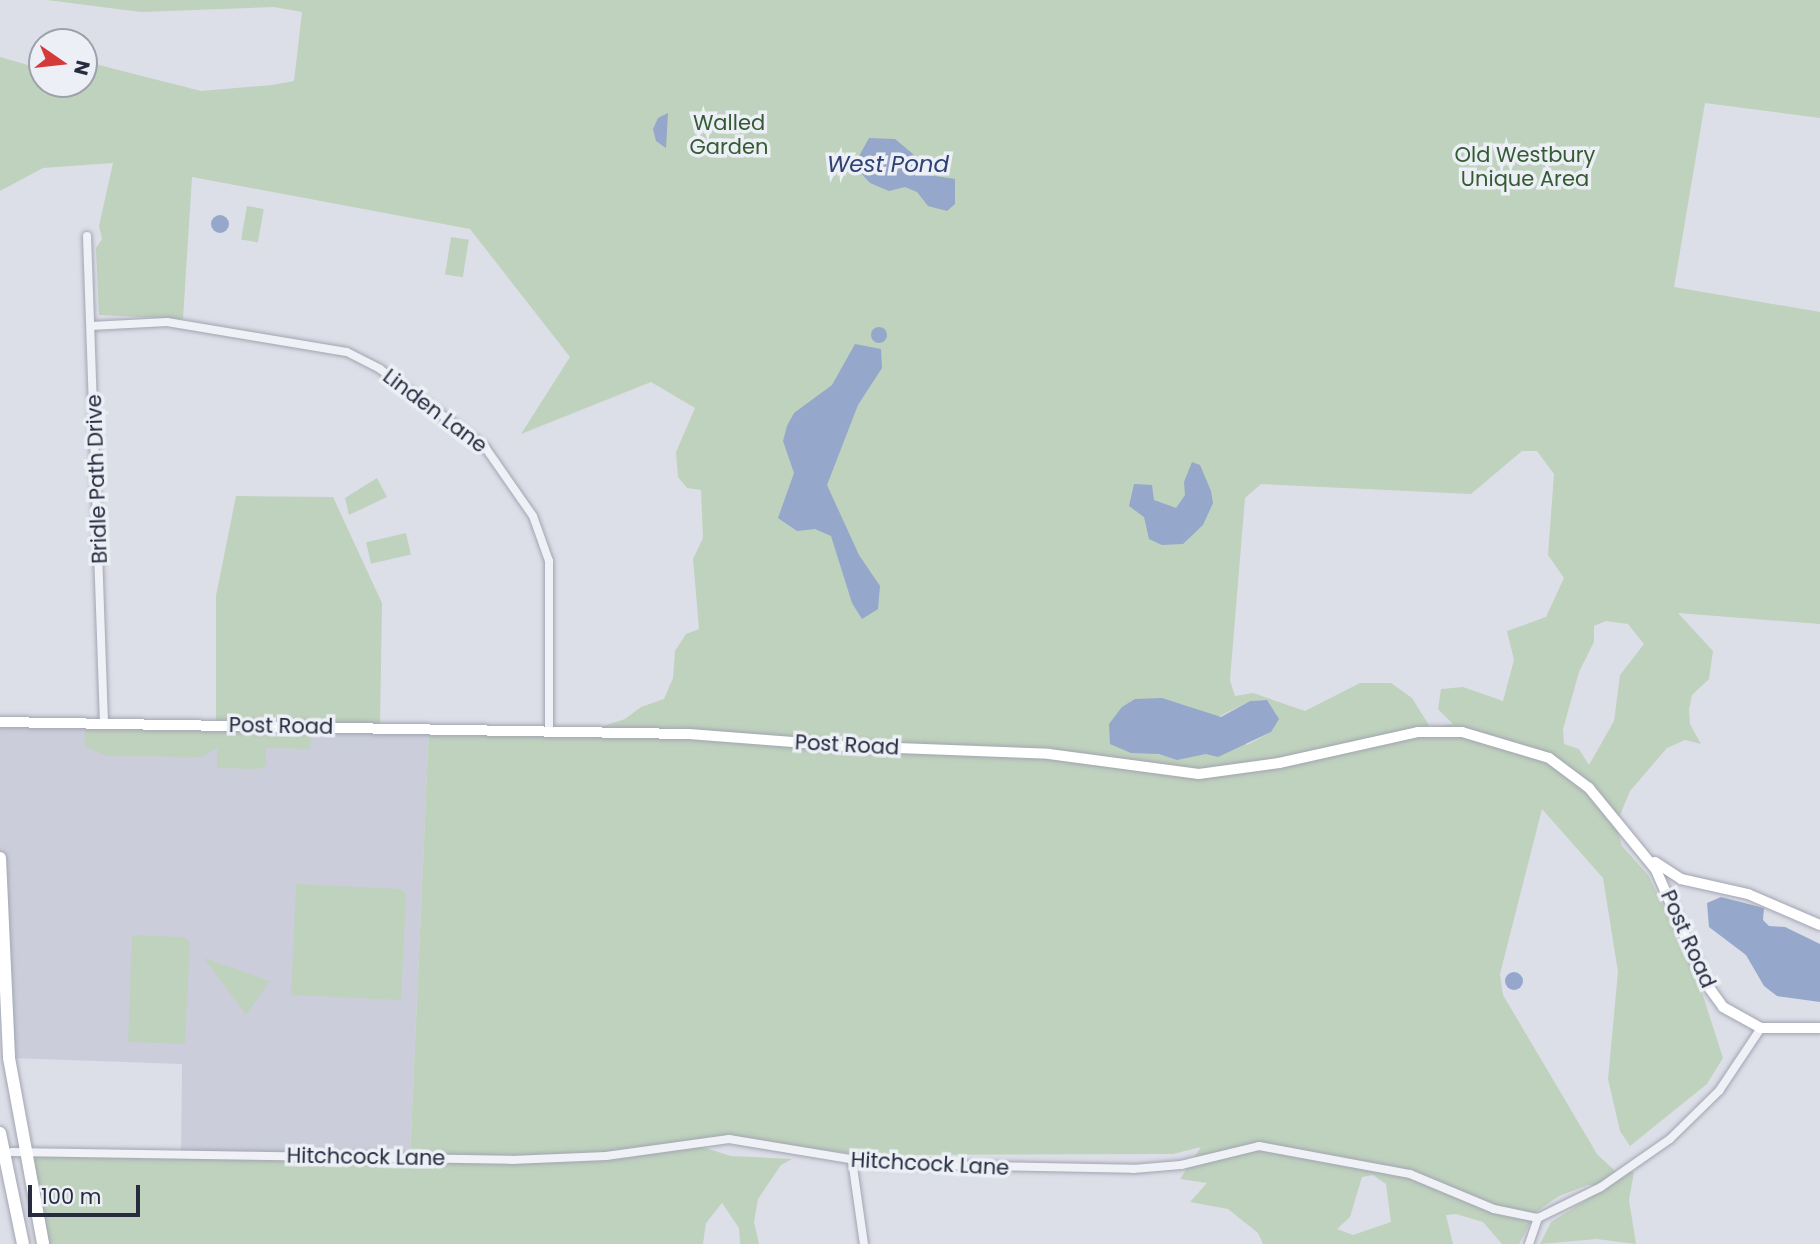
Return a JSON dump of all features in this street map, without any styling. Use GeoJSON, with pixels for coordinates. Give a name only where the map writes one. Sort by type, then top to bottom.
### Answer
{"type":"FeatureCollection","features":[{"type":"Feature","properties":{"kind":"main road","name":"Post Road"},"geometry":{"type":"LineString","coordinates":[[0,722],[549,731],[1049,754],[1199,774],[1447,730],[1527,750],[1569,771],[1645,853],[1681,879],[1748,894],[1820,925]]}},
{"type":"Feature","properties":{"kind":"main road","name":"Post Road"},"geometry":{"type":"LineString","coordinates":[[1645,853],[1670,896],[1714,996],[1734,1016],[1761,1028],[1820,1028]]}},
{"type":"Feature","properties":{"kind":"main road"},"geometry":{"type":"LineString","coordinates":[[0,858],[2,948],[18,1152],[43,1244]]}},
{"type":"Feature","properties":{"kind":"main road"},"geometry":{"type":"LineString","coordinates":[[1670,896],[1672,885],[1681,879]]}},
{"type":"Feature","properties":{"kind":"main road"},"geometry":{"type":"LineString","coordinates":[[0,1133],[23,1244]]}},
{"type":"Feature","properties":{"kind":"street","name":"Bridle Path Drive"},"geometry":{"type":"LineString","coordinates":[[87,236],[104,723]]}},
{"type":"Feature","properties":{"kind":"street","name":"Linden Lane"},"geometry":{"type":"LineString","coordinates":[[91,326],[167,322],[347,352],[380,369],[485,447],[533,516],[549,561],[552,592],[549,731]]}},
{"type":"Feature","properties":{"kind":"street"},"geometry":{"type":"LineString","coordinates":[[1530,1244],[1538,1218],[1601,1187],[1670,1139],[1719,1091],[1761,1028]]}},
{"type":"Feature","properties":{"kind":"street","name":"Hitchcock Lane"},"geometry":{"type":"LineString","coordinates":[[18,1152],[510,1160],[606,1156],[729,1139],[852,1160],[930,1167],[1133,1169],[1181,1165],[1244,1148],[1281,1147],[1410,1174],[1494,1209],[1538,1218]]}},
{"type":"Feature","properties":{"kind":"street"},"geometry":{"type":"LineString","coordinates":[[852,1160],[864,1244]]}},
{"type":"Feature","properties":{"kind":"shaded area"},"geometry":{"type":"Polygon","coordinates":[[[0,722],[429,728],[410,1159],[181,1153],[182,1064],[9,1058],[0,858],[0,722]]]}},
{"type":"Feature","properties":{"kind":"green space"},"geometry":{"type":"Polygon","coordinates":[[[47,0],[1820,0],[1820,118],[1705,103],[1674,287],[1820,312],[1820,624],[1678,613],[1713,651],[1709,679],[1692,695],[1689,709],[1690,724],[1701,744],[1685,740],[1667,748],[1630,791],[1616,825],[1622,846],[1648,875],[1696,974],[1723,1058],[1707,1084],[1630,1146],[1620,1131],[1608,1079],[1618,972],[1603,878],[1542,809],[1500,974],[1503,995],[1597,1154],[1615,1171],[1634,1172],[1629,1200],[1636,1244],[1597,1239],[1540,1244],[1551,1222],[1610,1185],[1588,1185],[1559,1196],[1536,1212],[1519,1244],[1502,1244],[1483,1222],[1456,1214],[1446,1215],[1453,1244],[1263,1244],[1258,1233],[1228,1209],[1190,1202],[1207,1183],[1180,1179],[1201,1147],[1173,1154],[866,1155],[729,1140],[692,1144],[731,1156],[792,1159],[781,1165],[758,1199],[754,1222],[759,1244],[740,1244],[739,1228],[722,1203],[706,1223],[703,1244],[43,1244],[23,1152],[410,1158],[429,728],[585,732],[625,719],[641,707],[664,699],[673,678],[675,651],[686,634],[699,629],[693,559],[703,538],[701,490],[687,488],[678,477],[676,452],[695,408],[651,382],[521,434],[570,357],[470,229],[192,177],[183,319],[99,315],[96,248],[102,239],[99,226],[113,163],[43,168],[0,191],[0,57],[28,65],[28,98],[98,98],[99,65],[201,91],[294,81],[302,12],[274,7],[141,12],[47,0]],[[1522,451],[1471,494],[1261,484],[1245,498],[1230,680],[1235,696],[1253,693],[1305,711],[1360,683],[1391,683],[1412,698],[1430,727],[1453,724],[1438,709],[1441,689],[1463,687],[1503,701],[1514,660],[1507,631],[1546,617],[1564,578],[1548,555],[1554,474],[1537,451],[1522,451]],[[1606,621],[1594,626],[1594,642],[1579,672],[1563,729],[1564,744],[1579,749],[1589,765],[1614,721],[1620,675],[1644,644],[1628,624],[1606,621]],[[1267,700],[1250,701],[1218,717],[1247,745],[1271,732],[1267,700]],[[1373,1175],[1362,1177],[1350,1217],[1337,1229],[1353,1235],[1391,1222],[1386,1184],[1373,1175]]]}},
{"type":"Feature","properties":{"kind":"green space"},"geometry":{"type":"Polygon","coordinates":[[[247,206],[264,209],[258,242],[241,239],[247,206]]]}},
{"type":"Feature","properties":{"kind":"green space"},"geometry":{"type":"Polygon","coordinates":[[[451,237],[469,240],[463,277],[445,275],[451,237]]]}},
{"type":"Feature","properties":{"kind":"green space"},"geometry":{"type":"Polygon","coordinates":[[[377,478],[387,497],[349,515],[345,498],[377,478]]]}},
{"type":"Feature","properties":{"kind":"green space"},"geometry":{"type":"Polygon","coordinates":[[[236,496],[333,497],[382,603],[380,727],[312,726],[310,749],[266,748],[266,766],[258,769],[217,768],[217,748],[202,757],[107,756],[85,747],[85,722],[216,724],[216,596],[236,496]]]}},
{"type":"Feature","properties":{"kind":"green space"},"geometry":{"type":"Polygon","coordinates":[[[406,533],[411,554],[371,564],[366,542],[406,533]]]}},
{"type":"Feature","properties":{"kind":"green space"},"geometry":{"type":"Polygon","coordinates":[[[296,884],[400,889],[406,894],[401,1000],[291,995],[296,884]]]}},
{"type":"Feature","properties":{"kind":"green space"},"geometry":{"type":"Polygon","coordinates":[[[132,935],[184,937],[190,943],[185,1044],[128,1042],[132,935]]]}},
{"type":"Feature","properties":{"kind":"green space"},"geometry":{"type":"Polygon","coordinates":[[[204,958],[270,981],[246,1015],[204,958]]]}},
{"type":"Feature","properties":{"kind":"water"},"geometry":{"type":"Polygon","coordinates":[[[668,113],[666,148],[656,141],[653,129],[658,118],[668,113]]]}},
{"type":"Feature","properties":{"kind":"water","name":"West Pond"},"geometry":{"type":"Polygon","coordinates":[[[869,138],[895,139],[913,154],[922,174],[955,179],[955,204],[947,211],[928,206],[917,192],[905,187],[889,191],[870,183],[860,172],[858,158],[869,138]]]}},
{"type":"Feature","properties":{"kind":"water"},"geometry":{"type":"Polygon","coordinates":[[[220,215],[226,218],[229,224],[226,230],[220,233],[214,230],[211,224],[214,218],[220,215]]]}},
{"type":"Feature","properties":{"kind":"water"},"geometry":{"type":"Polygon","coordinates":[[[876,327],[882,327],[887,335],[885,341],[876,343],[871,338],[871,332],[876,327]]]}},
{"type":"Feature","properties":{"kind":"water"},"geometry":{"type":"Polygon","coordinates":[[[855,344],[881,349],[882,368],[858,405],[827,485],[859,555],[880,586],[878,609],[862,619],[852,603],[831,536],[815,529],[797,531],[778,518],[794,473],[783,441],[787,426],[794,413],[832,385],[855,344]]]}},
{"type":"Feature","properties":{"kind":"water"},"geometry":{"type":"Polygon","coordinates":[[[1192,462],[1200,465],[1213,503],[1203,525],[1183,544],[1162,545],[1149,539],[1144,517],[1129,506],[1134,484],[1152,485],[1154,500],[1176,508],[1185,495],[1184,482],[1192,462]]]}},
{"type":"Feature","properties":{"kind":"water"},"geometry":{"type":"Polygon","coordinates":[[[1162,698],[1221,717],[1250,701],[1267,700],[1279,719],[1271,732],[1218,757],[1206,754],[1177,760],[1159,754],[1131,753],[1110,744],[1109,724],[1122,707],[1135,699],[1162,698]]]}},
{"type":"Feature","properties":{"kind":"water"},"geometry":{"type":"Polygon","coordinates":[[[1721,897],[1764,908],[1763,920],[1769,926],[1785,927],[1820,944],[1820,1002],[1777,996],[1764,986],[1746,955],[1709,927],[1707,903],[1721,897]]]}},
{"type":"Feature","properties":{"kind":"water"},"geometry":{"type":"Polygon","coordinates":[[[1514,972],[1520,975],[1523,981],[1520,987],[1514,990],[1508,987],[1505,981],[1508,975],[1514,972]]]}},
{"type":"Feature","properties":{"kind":"park label","name":"Walled Garden"},"geometry":{"type":"Point","coordinates":[729,135]}},
{"type":"Feature","properties":{"kind":"park label","name":"Old Westbury Unique Area"},"geometry":{"type":"Point","coordinates":[1525,167]}}]}
